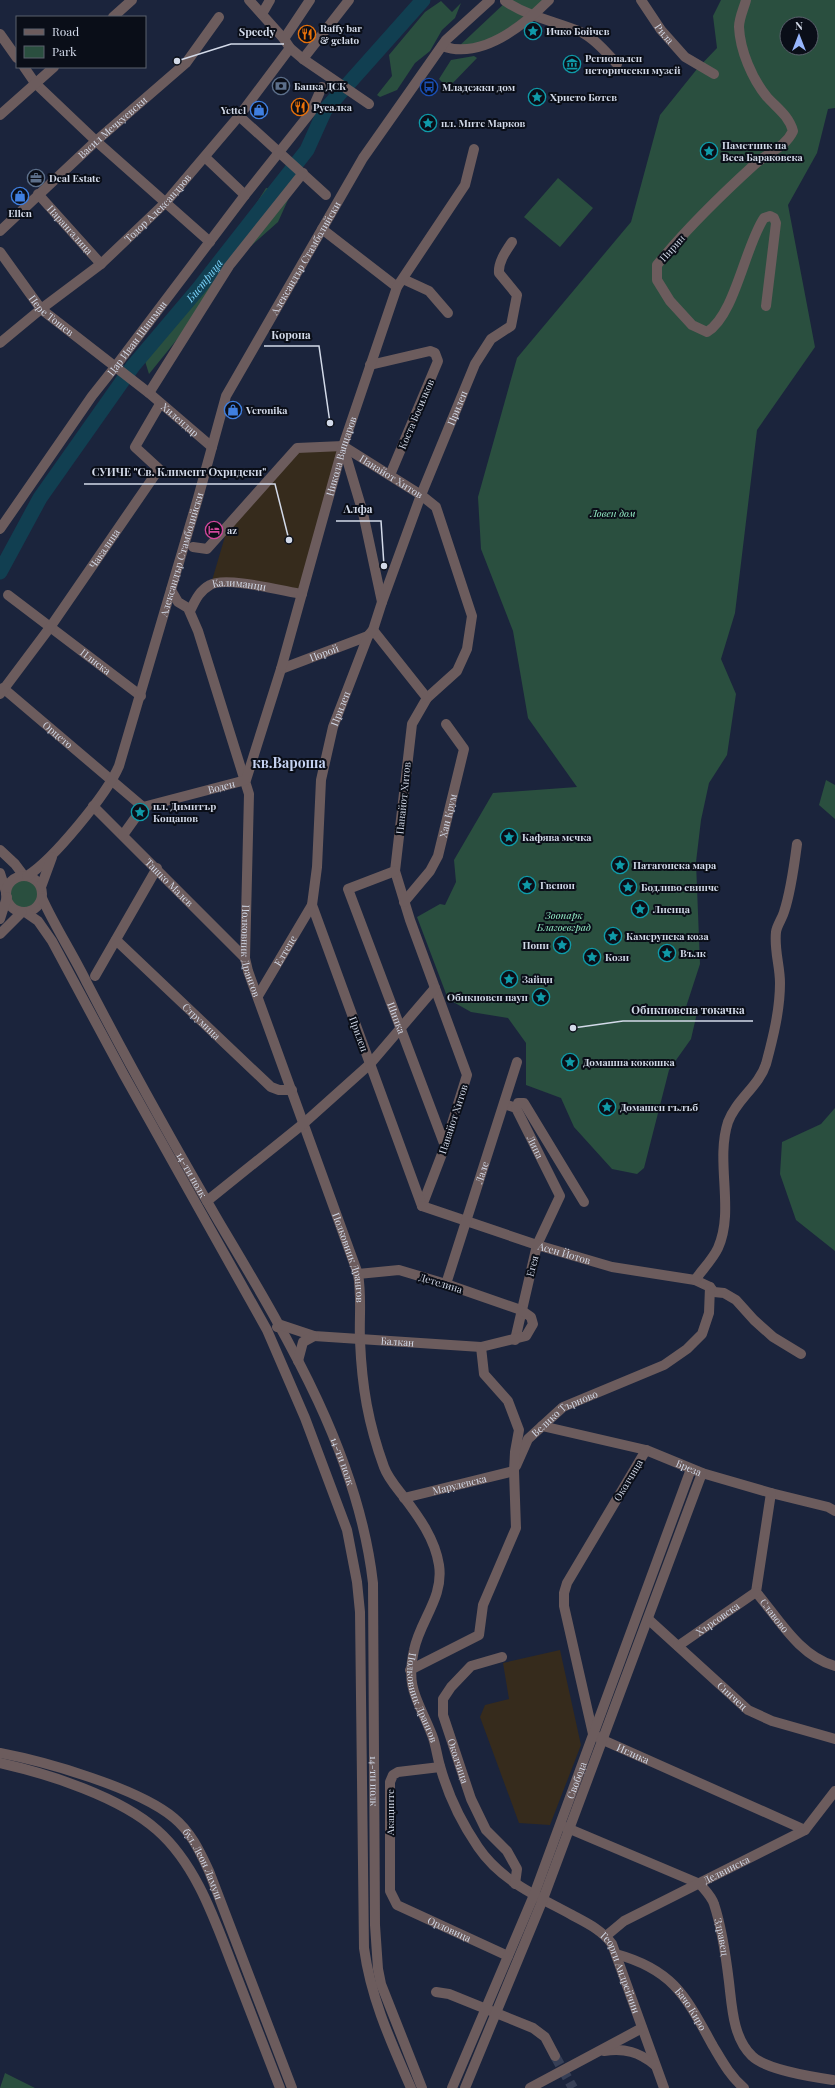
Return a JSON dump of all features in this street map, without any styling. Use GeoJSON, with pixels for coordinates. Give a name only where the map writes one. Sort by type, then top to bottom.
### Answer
{"type":"FeatureCollection","features":[{"type":"Feature","properties":{"kind":"street"},"geometry":{"type":"LineString","coordinates":[[114,16],[132,0]]}},
{"type":"Feature","properties":{"kind":"street"},"geometry":{"type":"LineString","coordinates":[[248,0],[284,38],[290,48],[303,60],[369,104]]}},
{"type":"Feature","properties":{"kind":"street"},"geometry":{"type":"LineString","coordinates":[[262,14],[270,0]]}},
{"type":"Feature","properties":{"kind":"street"},"geometry":{"type":"LineString","coordinates":[[284,38],[310,0]]}},
{"type":"Feature","properties":{"kind":"street"},"geometry":{"type":"LineString","coordinates":[[303,60],[349,0]]}},
{"type":"Feature","properties":{"kind":"street","name":"Александър Стамболийски"},"geometry":{"type":"LineString","coordinates":[[26,876],[54,854],[113,781],[141,696],[226,396],[363,158],[442,46],[490,0]]}},
{"type":"Feature","properties":{"kind":"street"},"geometry":{"type":"LineString","coordinates":[[442,46],[453,50],[488,45],[534,15],[549,0]]}},
{"type":"Feature","properties":{"kind":"street","name":"Рила"},"geometry":{"type":"LineString","coordinates":[[640,0],[661,30],[686,57],[714,74]]}},
{"type":"Feature","properties":{"kind":"street","name":"Пирин"},"geometry":{"type":"LineString","coordinates":[[746,0],[739,25],[743,51],[760,87],[782,112],[791,125],[792,131],[785,144],[755,165],[674,244],[657,265],[657,280],[670,301],[692,325],[707,332],[714,327],[734,292],[758,228],[764,218],[770,216],[774,218],[776,223],[766,306]]}},
{"type":"Feature","properties":{"kind":"street"},"geometry":{"type":"LineString","coordinates":[[505,2],[584,34],[598,44],[617,64]]}},
{"type":"Feature","properties":{"kind":"street","name":"Васил Мечкуевски"},"geometry":{"type":"LineString","coordinates":[[0,231],[96,141],[186,63],[219,17]]}},
{"type":"Feature","properties":{"kind":"street"},"geometry":{"type":"LineString","coordinates":[[0,34],[16,57]]}},
{"type":"Feature","properties":{"kind":"street","name":"Тодор Александров"},"geometry":{"type":"LineString","coordinates":[[0,343],[41,309],[101,264],[166,202],[239,116],[290,48]]}},
{"type":"Feature","properties":{"kind":"street"},"geometry":{"type":"LineString","coordinates":[[25,68],[35,83],[96,141],[210,242]]}},
{"type":"Feature","properties":{"kind":"street"},"geometry":{"type":"LineString","coordinates":[[0,115],[53,68]]}},
{"type":"Feature","properties":{"kind":"street","name":"Цар Иван Шишман"},"geometry":{"type":"LineString","coordinates":[[0,529],[74,420],[245,195],[311,112],[322,87]]}},
{"type":"Feature","properties":{"kind":"street"},"geometry":{"type":"LineString","coordinates":[[239,116],[326,195]]}},
{"type":"Feature","properties":{"kind":"street","name":"Никола Вапцаров"},"geometry":{"type":"LineString","coordinates":[[246,780],[281,669],[343,446],[370,365],[400,283],[465,185],[474,149]]}},
{"type":"Feature","properties":{"kind":"street"},"geometry":{"type":"LineString","coordinates":[[205,157],[245,195]]}},
{"type":"Feature","properties":{"kind":"street"},"geometry":{"type":"LineString","coordinates":[[149,394],[229,266],[303,173]]}},
{"type":"Feature","properties":{"kind":"street","name":"Парангалица"},"geometry":{"type":"LineString","coordinates":[[38,194],[101,264]]}},
{"type":"Feature","properties":{"kind":"street"},"geometry":{"type":"LineString","coordinates":[[322,229],[400,283],[429,292],[448,313]]}},
{"type":"Feature","properties":{"kind":"street","name":"Прилеп"},"geometry":{"type":"LineString","coordinates":[[422,1206],[312,905],[317,867],[321,780],[333,727],[371,633],[422,495],[478,359],[491,339],[511,326],[516,295],[500,273],[499,269],[512,242]]}},
{"type":"Feature","properties":{"kind":"street","name":"Пере Тошев"},"geometry":{"type":"LineString","coordinates":[[0,252],[41,309],[149,394]]}},
{"type":"Feature","properties":{"kind":"street","name":"Коста Босилков"},"geometry":{"type":"LineString","coordinates":[[370,365],[430,351],[435,353],[438,361],[390,475]]}},
{"type":"Feature","properties":{"kind":"street","name":"Хилендар"},"geometry":{"type":"LineString","coordinates":[[149,394],[212,447]]}},
{"type":"Feature","properties":{"kind":"street","name":"Чакалица"},"geometry":{"type":"LineString","coordinates":[[2,691],[51,626],[159,469],[135,447],[160,404]]}},
{"type":"Feature","properties":{"kind":"street"},"geometry":{"type":"LineString","coordinates":[[193,547],[207,549],[297,448],[343,446],[363,513],[382,602]]}},
{"type":"Feature","properties":{"kind":"street","name":"Панайот Хитов"},"geometry":{"type":"LineString","coordinates":[[343,446],[422,495],[436,507],[472,616],[467,649],[458,671],[427,698],[412,724],[395,871],[404,902],[467,1075],[445,1146],[422,1206]]}},
{"type":"Feature","properties":{"kind":"street","name":"Калиманци"},"geometry":{"type":"LineString","coordinates":[[190,611],[198,595],[211,584],[229,581],[302,594]]}},
{"type":"Feature","properties":{"kind":"street","name":"Полковник Дрангов"},"geometry":{"type":"LineString","coordinates":[[171,590],[178,602],[190,611],[198,631],[246,780],[250,810],[245,958],[303,1124],[340,1219],[358,1274],[361,1291],[360,1339],[363,1393],[367,1413],[385,1468],[391,1481],[433,1541],[437,1554],[440,1578],[435,1602],[414,1647],[410,1670],[413,1694],[433,1737],[440,1767],[455,1807],[465,1828],[495,1869],[515,1884],[534,1895]]}},
{"type":"Feature","properties":{"kind":"street","name":"Плиска"},"geometry":{"type":"LineString","coordinates":[[8,594],[141,696]]}},
{"type":"Feature","properties":{"kind":"street"},"geometry":{"type":"LineString","coordinates":[[371,633],[427,698]]}},
{"type":"Feature","properties":{"kind":"street","name":"Порой"},"geometry":{"type":"LineString","coordinates":[[281,669],[371,633]]}},
{"type":"Feature","properties":{"kind":"street","name":"Орцето"},"geometry":{"type":"LineString","coordinates":[[2,691],[113,781]]}},
{"type":"Feature","properties":{"kind":"street","name":"Хан Крум"},"geometry":{"type":"LineString","coordinates":[[404,902],[419,886],[438,856],[452,801],[464,749],[446,724]]}},
{"type":"Feature","properties":{"kind":"street","name":"Воден"},"geometry":{"type":"LineString","coordinates":[[144,807],[246,780]]}},
{"type":"Feature","properties":{"kind":"street"},"geometry":{"type":"LineString","coordinates":[[113,781],[144,807],[123,835]]}},
{"type":"Feature","properties":{"kind":"street","name":"Ташко Малев"},"geometry":{"type":"LineString","coordinates":[[93,806],[157,868],[245,958]]}},
{"type":"Feature","properties":{"kind":"street"},"geometry":{"type":"LineString","coordinates":[[695,1280],[718,1249],[724,1224],[723,1154],[728,1122],[741,1101],[759,1078],[765,1065],[774,1030],[780,995],[780,981],[776,958],[776,931],[786,906],[794,873],[797,844]]}},
{"type":"Feature","properties":{"kind":"street"},"geometry":{"type":"LineString","coordinates":[[0,850],[26,876],[35,879],[41,887],[42,898],[35,909],[24,912],[0,934]]}},
{"type":"Feature","properties":{"kind":"street","name":"Александър Стамболийски"},"geometry":{"type":"LineString","coordinates":[[41,887],[54,854]]}},
{"type":"Feature","properties":{"kind":"street"},"geometry":{"type":"LineString","coordinates":[[95,976],[157,868]]}},
{"type":"Feature","properties":{"kind":"street","name":"Шипка"},"geometry":{"type":"LineString","coordinates":[[395,871],[348,889],[445,1146]]}},
{"type":"Feature","properties":{"kind":"street"},"geometry":{"type":"LineString","coordinates":[[0,873],[6,894],[12,907],[24,912]]}},
{"type":"Feature","properties":{"kind":"street"},"geometry":{"type":"LineString","coordinates":[[0,919],[6,894],[12,880],[26,876]]}},
{"type":"Feature","properties":{"kind":"street","name":"14-ти полк"},"geometry":{"type":"LineString","coordinates":[[42,898],[132,1069],[207,1201],[281,1325],[320,1408],[352,1484],[369,1549],[373,1583],[376,1953],[379,1976],[386,1999],[419,2087]]}},
{"type":"Feature","properties":{"kind":"street","name":"Елтепе"},"geometry":{"type":"LineString","coordinates":[[258,996],[312,905]]}},
{"type":"Feature","properties":{"kind":"street","name":"14-ти полк"},"geometry":{"type":"LineString","coordinates":[[24,912],[38,921],[52,941],[128,1082],[267,1330],[320,1455],[347,1530],[352,1552],[360,1612],[364,1948],[367,1969],[376,2004],[419,2087]]}},
{"type":"Feature","properties":{"kind":"street","name":"Струмица"},"geometry":{"type":"LineString","coordinates":[[116,940],[271,1087],[279,1090],[292,1090]]}},
{"type":"Feature","properties":{"kind":"street"},"geometry":{"type":"LineString","coordinates":[[207,1201],[303,1124],[370,1064],[400,1027],[435,988]]}},
{"type":"Feature","properties":{"kind":"street","name":"Лале"},"geometry":{"type":"LineString","coordinates":[[446,1284],[517,1062]]}},
{"type":"Feature","properties":{"kind":"street"},"geometry":{"type":"LineString","coordinates":[[504,1104],[516,1108],[518,1103],[524,1103],[584,1202]]}},
{"type":"Feature","properties":{"kind":"street","name":"Липа"},"geometry":{"type":"LineString","coordinates":[[516,1108],[560,1196]]}},
{"type":"Feature","properties":{"kind":"street","name":"Егея"},"geometry":{"type":"LineString","coordinates":[[515,1340],[537,1245],[560,1196]]}},
{"type":"Feature","properties":{"kind":"street","name":"Асен Йотов"},"geometry":{"type":"LineString","coordinates":[[422,1206],[537,1245],[612,1267],[695,1280],[710,1287],[714,1292],[724,1293],[736,1300],[754,1320],[773,1337],[801,1354]]}},
{"type":"Feature","properties":{"kind":"street","name":"Детелина"},"geometry":{"type":"LineString","coordinates":[[358,1274],[399,1270],[446,1284],[521,1310]]}},
{"type":"Feature","properties":{"kind":"street","name":"Велико Търново"},"geometry":{"type":"LineString","coordinates":[[410,1670],[479,1635],[483,1605],[516,1528],[514,1471],[528,1439],[564,1407],[664,1365],[688,1349],[702,1334],[709,1313],[710,1287]]}},
{"type":"Feature","properties":{"kind":"street"},"geometry":{"type":"LineString","coordinates":[[515,1340],[526,1336],[533,1324],[531,1317],[521,1310]]}},
{"type":"Feature","properties":{"kind":"street"},"geometry":{"type":"LineString","coordinates":[[267,1330],[281,1325]]}},
{"type":"Feature","properties":{"kind":"street","name":"Балкан"},"geometry":{"type":"LineString","coordinates":[[281,1325],[314,1336],[481,1347],[515,1340]]}},
{"type":"Feature","properties":{"kind":"street"},"geometry":{"type":"LineString","coordinates":[[298,1361],[303,1342],[314,1336]]}},
{"type":"Feature","properties":{"kind":"street"},"geometry":{"type":"LineString","coordinates":[[481,1347],[484,1374],[508,1401],[519,1430],[515,1452],[514,1471]]}},
{"type":"Feature","properties":{"kind":"street","name":"Бреза"},"geometry":{"type":"LineString","coordinates":[[542,1426],[646,1450],[702,1473],[771,1493],[828,1507],[835,1511]]}},
{"type":"Feature","properties":{"kind":"street","name":"Околчица"},"geometry":{"type":"LineString","coordinates":[[593,1734],[564,1606],[564,1593],[567,1583],[646,1450]]}},
{"type":"Feature","properties":{"kind":"street","name":"Свобода"},"geometry":{"type":"LineString","coordinates":[[452,2088],[534,1895],[691,1469]]}},
{"type":"Feature","properties":{"kind":"street","name":"Марулевска"},"geometry":{"type":"LineString","coordinates":[[404,1498],[514,1471]]}},
{"type":"Feature","properties":{"kind":"street","name":"Свобода"},"geometry":{"type":"LineString","coordinates":[[465,2088],[543,1899],[570,1829],[702,1473]]}},
{"type":"Feature","properties":{"kind":"street","name":"Славово"},"geometry":{"type":"LineString","coordinates":[[771,1493],[756,1592],[806,1652],[824,1663],[835,1666]]}},
{"type":"Feature","properties":{"kind":"street","name":"Хърсовска"},"geometry":{"type":"LineString","coordinates":[[678,1646],[756,1592]]}},
{"type":"Feature","properties":{"kind":"street","name":"Синчец"},"geometry":{"type":"LineString","coordinates":[[648,1619],[748,1710],[772,1721],[835,1739]]}},
{"type":"Feature","properties":{"kind":"street","name":"Околчица"},"geometry":{"type":"LineString","coordinates":[[502,1657],[471,1666],[451,1687],[443,1699],[443,1715],[470,1799],[486,1830],[507,1851],[517,1869],[515,1884]]}},
{"type":"Feature","properties":{"kind":"street","name":"Иглика"},"geometry":{"type":"LineString","coordinates":[[593,1734],[603,1740],[805,1830]]}},
{"type":"Feature","properties":{"kind":"street","name":"бул. Леон Ламуш"},"geometry":{"type":"LineString","coordinates":[[0,1753],[63,1770],[121,1789],[153,1804],[184,1828],[199,1849],[209,1871],[292,2088]]}},
{"type":"Feature","properties":{"kind":"street","name":"бул. Леон Ламуш"},"geometry":{"type":"LineString","coordinates":[[0,1763],[54,1778],[114,1803],[145,1821],[170,1843],[188,1868],[213,1919],[280,2088]]}},
{"type":"Feature","properties":{"kind":"street","name":"Акациите"},"geometry":{"type":"LineString","coordinates":[[393,1899],[390,1891],[390,1782],[393,1775],[398,1772],[440,1767]]}},
{"type":"Feature","properties":{"kind":"street","name":"Делвинска"},"geometry":{"type":"LineString","coordinates":[[606,1936],[624,1921],[805,1830],[835,1791]]}},
{"type":"Feature","properties":{"kind":"street","name":"Здравец"},"geometry":{"type":"LineString","coordinates":[[560,1825],[700,1884],[714,1902],[729,1980],[732,2012],[741,2042],[752,2057],[776,2068],[796,2074],[831,2081]]}},
{"type":"Feature","properties":{"kind":"street","name":"Георги Андрейчин"},"geometry":{"type":"LineString","coordinates":[[534,1895],[594,1927],[606,1936],[616,1954],[664,2088]]}},
{"type":"Feature","properties":{"kind":"street","name":"Орловица"},"geometry":{"type":"LineString","coordinates":[[393,1899],[397,1905],[508,1956]]}},
{"type":"Feature","properties":{"kind":"street","name":"Бачо Киро"},"geometry":{"type":"LineString","coordinates":[[616,1954],[637,1959],[663,1974],[678,1989],[691,2007],[726,2068],[744,2088]]}},
{"type":"Feature","properties":{"kind":"street"},"geometry":{"type":"LineString","coordinates":[[436,1992],[449,1994],[539,2032],[555,2056]]}},
{"type":"Feature","properties":{"kind":"street"},"geometry":{"type":"LineString","coordinates":[[530,2088],[642,2028]]}},
{"type":"Feature","properties":{"kind":"street"},"geometry":{"type":"LineString","coordinates":[[596,2052],[616,2049],[633,2051],[644,2056],[655,2065]]}},
{"type":"Feature","properties":{"kind":"shaded area"},"geometry":{"type":"Polygon","coordinates":[[[343,446],[302,594],[211,584],[228,526],[297,449],[343,446]]]}},
{"type":"Feature","properties":{"kind":"shaded area"},"geometry":{"type":"Polygon","coordinates":[[[560,1650],[581,1745],[550,1825],[519,1823],[480,1717],[485,1705],[509,1699],[503,1663],[560,1650]]]}},
{"type":"Feature","properties":{"kind":"green space"},"geometry":{"type":"Polygon","coordinates":[[[508,0],[544,0],[521,19],[484,43],[476,46],[457,48],[508,0]]]}},
{"type":"Feature","properties":{"kind":"green space","name":"Ловен дом"},"geometry":{"type":"Polygon","coordinates":[[[721,0],[835,0],[835,108],[828,109],[817,153],[788,205],[815,347],[757,430],[735,613],[721,659],[736,694],[727,755],[709,783],[701,820],[696,862],[700,964],[685,1010],[697,1013],[691,1039],[669,1070],[644,1168],[637,1174],[612,1169],[574,1127],[561,1098],[526,1085],[526,1043],[508,1018],[471,1012],[448,999],[417,917],[440,904],[445,905],[456,882],[454,860],[493,793],[577,787],[528,718],[513,631],[481,549],[478,497],[517,358],[631,222],[660,115],[697,69],[717,48],[713,16],[721,0]]]}},
{"type":"Feature","properties":{"kind":"green space"},"geometry":{"type":"Polygon","coordinates":[[[441,1],[452,12],[461,3],[455,18],[442,30],[430,51],[415,63],[397,90],[380,97],[377,95],[392,76],[389,55],[425,12],[441,1]]]}},
{"type":"Feature","properties":{"kind":"green space"},"geometry":{"type":"Polygon","coordinates":[[[474,56],[477,58],[448,88],[439,79],[451,60],[474,56]]]}},
{"type":"Feature","properties":{"kind":"green space"},"geometry":{"type":"Polygon","coordinates":[[[558,178],[593,208],[560,247],[524,217],[558,178]]]}},
{"type":"Feature","properties":{"kind":"green space"},"geometry":{"type":"Polygon","coordinates":[[[266,188],[292,191],[278,222],[251,246],[237,234],[266,188]]]}},
{"type":"Feature","properties":{"kind":"green space"},"geometry":{"type":"Polygon","coordinates":[[[215,279],[209,300],[149,374],[144,358],[165,321],[201,286],[215,279]]]}},
{"type":"Feature","properties":{"kind":"green space"},"geometry":{"type":"Polygon","coordinates":[[[826,780],[835,785],[835,819],[819,805],[826,780]]]}},
{"type":"Feature","properties":{"kind":"green space"},"geometry":{"type":"Polygon","coordinates":[[[24,880],[34,884],[38,894],[34,904],[24,908],[14,904],[10,894],[14,884],[24,880]]]}},
{"type":"Feature","properties":{"kind":"green space"},"geometry":{"type":"Polygon","coordinates":[[[835,1108],[835,1251],[796,1220],[780,1174],[782,1142],[821,1124],[835,1108]]]}},
{"type":"Feature","properties":{"kind":"green space"},"geometry":{"type":"Polygon","coordinates":[[[5,2073],[35,2088],[0,2088],[5,2073]]]}},
{"type":"Feature","properties":{"kind":"waterway","name":"Бистрица"},"geometry":{"type":"LineString","coordinates":[[0,572],[40,498],[133,366],[199,288],[307,150],[325,110],[423,0]]}},
{"type":"Feature","properties":{"kind":"tunnel"},"geometry":{"type":"LineString","coordinates":[[555,2056],[573,2088]]}},
{"type":"Feature","properties":{"kind":"place","name":"Ичко Бойчев"},"geometry":{"type":"Point","coordinates":[533,31]}},
{"type":"Feature","properties":{"kind":"place","name":"Raffy bar & gelato"},"geometry":{"type":"Point","coordinates":[307,34]}},
{"type":"Feature","properties":{"kind":"place","name":"Speedy"},"geometry":{"type":"Point","coordinates":[177,61]}},
{"type":"Feature","properties":{"kind":"place","name":"Регионален исторически музей"},"geometry":{"type":"Point","coordinates":[572,64]}},
{"type":"Feature","properties":{"kind":"place","name":"Банка ДСК"},"geometry":{"type":"Point","coordinates":[281,86]}},
{"type":"Feature","properties":{"kind":"place","name":"Младежки дом"},"geometry":{"type":"Point","coordinates":[429,87]}},
{"type":"Feature","properties":{"kind":"place","name":"Христо Ботев"},"geometry":{"type":"Point","coordinates":[537,97]}},
{"type":"Feature","properties":{"kind":"place","name":"Русалка"},"geometry":{"type":"Point","coordinates":[300,107]}},
{"type":"Feature","properties":{"kind":"place","name":"Yettel"},"geometry":{"type":"Point","coordinates":[259,110]}},
{"type":"Feature","properties":{"kind":"place","name":"пл. Мите Марков"},"geometry":{"type":"Point","coordinates":[428,123]}},
{"type":"Feature","properties":{"kind":"place","name":"Паметник на Веса Бараковска"},"geometry":{"type":"Point","coordinates":[709,151]}},
{"type":"Feature","properties":{"kind":"place","name":"Deal Estate"},"geometry":{"type":"Point","coordinates":[36,178]}},
{"type":"Feature","properties":{"kind":"place","name":"Ellen"},"geometry":{"type":"Point","coordinates":[20,196]}},
{"type":"Feature","properties":{"kind":"place","name":"Veronika"},"geometry":{"type":"Point","coordinates":[233,410]}},
{"type":"Feature","properties":{"kind":"place","name":"Корона"},"geometry":{"type":"Point","coordinates":[330,423]}},
{"type":"Feature","properties":{"kind":"place","name":"az"},"geometry":{"type":"Point","coordinates":[214,530]}},
{"type":"Feature","properties":{"kind":"place","name":"СУИЧЕ \"Св. Климент Охридски\""},"geometry":{"type":"Point","coordinates":[289,540]}},
{"type":"Feature","properties":{"kind":"place","name":"Алфа"},"geometry":{"type":"Point","coordinates":[384,566]}},
{"type":"Feature","properties":{"kind":"place","name":"пл. Димитър Кощанов"},"geometry":{"type":"Point","coordinates":[140,812]}},
{"type":"Feature","properties":{"kind":"place","name":"Кафява мечка"},"geometry":{"type":"Point","coordinates":[509,837]}},
{"type":"Feature","properties":{"kind":"place","name":"Патагонска мара"},"geometry":{"type":"Point","coordinates":[620,865]}},
{"type":"Feature","properties":{"kind":"place","name":"Гвенон"},"geometry":{"type":"Point","coordinates":[527,885]}},
{"type":"Feature","properties":{"kind":"place","name":"Бодливо свинче"},"geometry":{"type":"Point","coordinates":[628,887]}},
{"type":"Feature","properties":{"kind":"place","name":"Лисица"},"geometry":{"type":"Point","coordinates":[640,909]}},
{"type":"Feature","properties":{"kind":"place","name":"Камерунска коза"},"geometry":{"type":"Point","coordinates":[613,936]}},
{"type":"Feature","properties":{"kind":"place","name":"Пони"},"geometry":{"type":"Point","coordinates":[562,945]}},
{"type":"Feature","properties":{"kind":"place","name":"Вълк"},"geometry":{"type":"Point","coordinates":[667,953]}},
{"type":"Feature","properties":{"kind":"place","name":"Кози"},"geometry":{"type":"Point","coordinates":[592,957]}},
{"type":"Feature","properties":{"kind":"place","name":"Зайци"},"geometry":{"type":"Point","coordinates":[509,979]}},
{"type":"Feature","properties":{"kind":"place","name":"Обикновен паун"},"geometry":{"type":"Point","coordinates":[541,997]}},
{"type":"Feature","properties":{"kind":"place","name":"Обикновена токачка"},"geometry":{"type":"Point","coordinates":[573,1028]}},
{"type":"Feature","properties":{"kind":"place","name":"Домашна кокошка"},"geometry":{"type":"Point","coordinates":[570,1062]}},
{"type":"Feature","properties":{"kind":"place","name":"Домашен гълъб"},"geometry":{"type":"Point","coordinates":[607,1107]}},
{"type":"Feature","properties":{"kind":"district","name":"кв.Вароша"},"geometry":{"type":"Point","coordinates":[289,763]}},
{"type":"Feature","properties":{"kind":"park label","name":"Зоопарк Благоевград"},"geometry":{"type":"Point","coordinates":[564,920]}}]}
